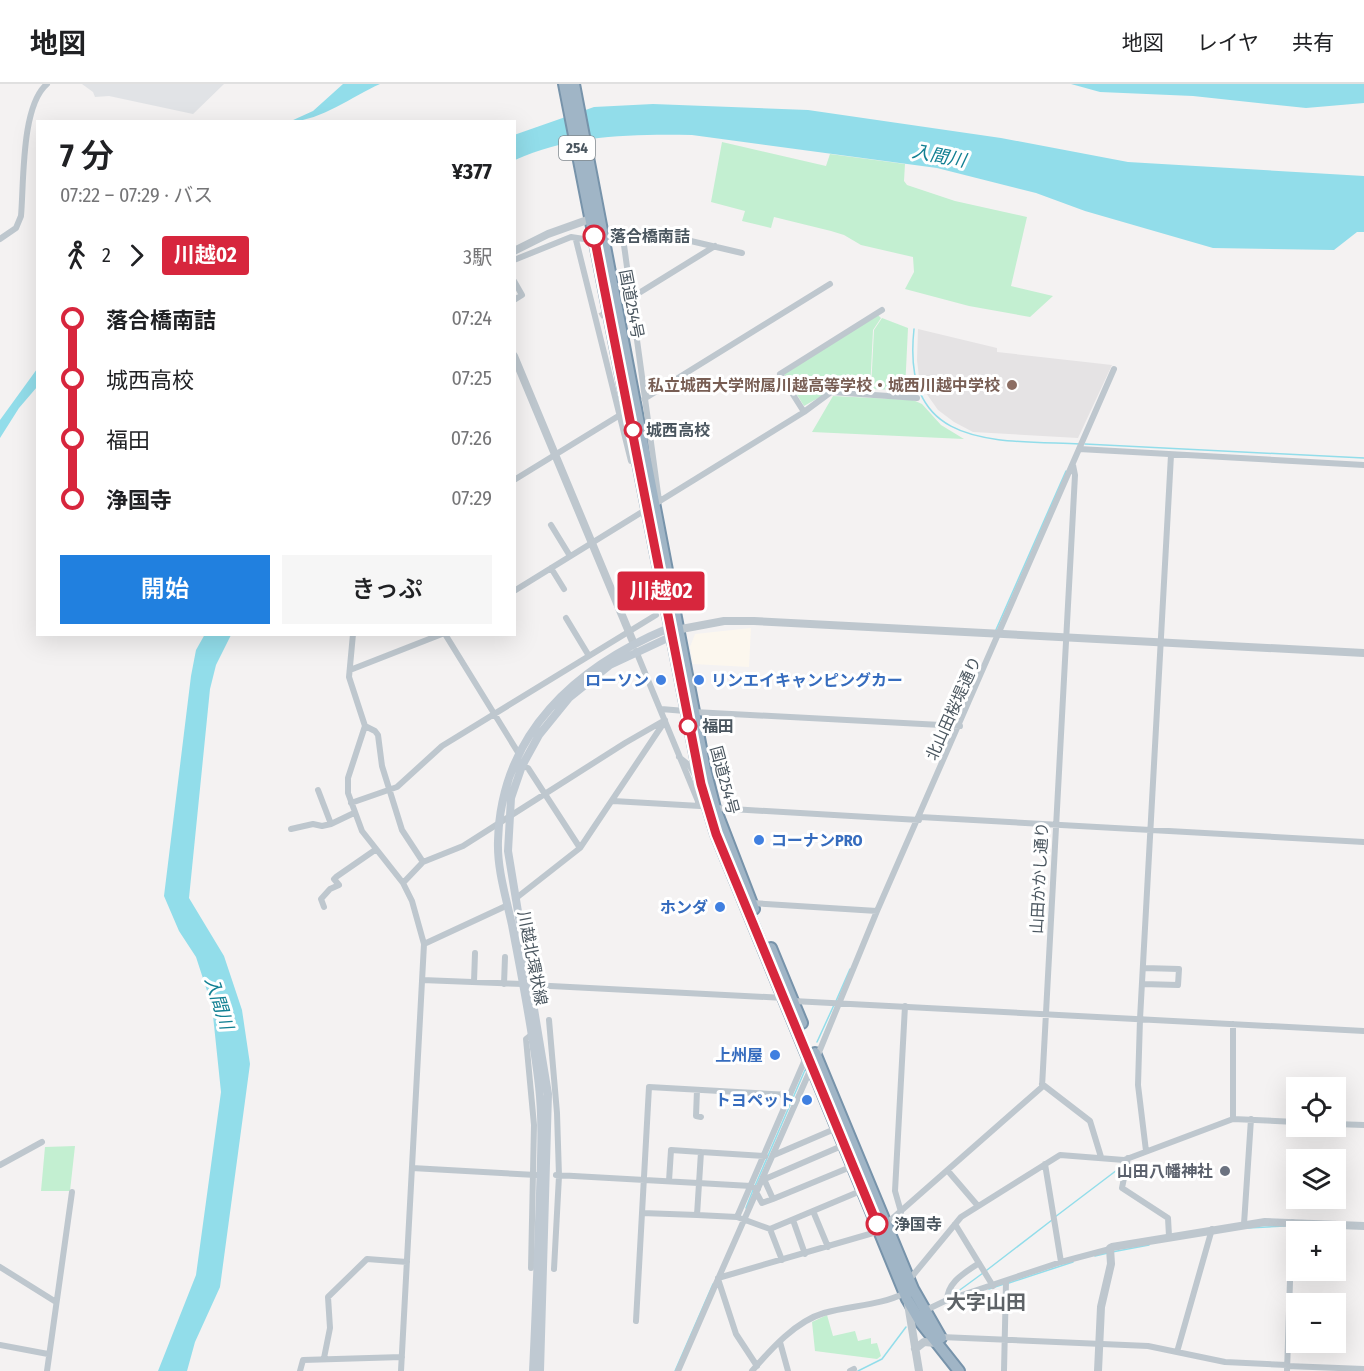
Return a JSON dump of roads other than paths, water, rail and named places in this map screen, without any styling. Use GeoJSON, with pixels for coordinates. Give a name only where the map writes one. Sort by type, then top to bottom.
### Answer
{"type":"FeatureCollection","features":[{"type":"Feature","properties":{"kind":"highway","name":"国道254号"},"geometry":{"type":"LineString","coordinates":[[564,84],[654,504],[672,632],[690,711],[715,808],[788,1000]]}},
{"type":"Feature","properties":{"kind":"highway","name":"国道254号"},"geometry":{"type":"LineString","coordinates":[[574,84],[592,214],[638,460],[654,504]]}},
{"type":"Feature","properties":{"kind":"highway","name":"国道254号"},"geometry":{"type":"LineString","coordinates":[[690,711],[701,784],[716,834],[883,1228],[906,1296]]}},
{"type":"Feature","properties":{"kind":"highway","name":"国道254号"},"geometry":{"type":"LineString","coordinates":[[812,1059],[863,1190],[909,1280],[922,1317]]}},
{"type":"Feature","properties":{"kind":"highway","name":"254"},"geometry":{"type":"LineString","coordinates":[[906,1296],[959,1371]]}},
{"type":"Feature","properties":{"kind":"highway","name":"254"},"geometry":{"type":"LineString","coordinates":[[938,1340],[967,1371]]}},
{"type":"Feature","properties":{"kind":"main road","name":"川越北環状線"},"geometry":{"type":"LineString","coordinates":[[540,1371],[549,1151],[548,1094],[540,1037],[499,854],[499,821],[506,787],[519,754],[537,724],[581,676],[635,647],[672,632]]}},
{"type":"Feature","properties":{"kind":"main road","name":"川越北環状線"},"geometry":{"type":"LineString","coordinates":[[511,902],[508,851],[511,798],[522,766],[539,735],[569,698],[596,674],[635,647]]}},
{"type":"Feature","properties":{"kind":"main road","name":"川越北環状線"},"geometry":{"type":"LineString","coordinates":[[533,1371],[542,1142],[539,1087],[540,1037]]}},
{"type":"Feature","properties":{"kind":"street"},"geometry":{"type":"LineString","coordinates":[[0,240],[16,228],[21,216],[31,109],[39,91],[47,84]]}},
{"type":"Feature","properties":{"kind":"street"},"geometry":{"type":"LineString","coordinates":[[516,249],[592,214]]}},
{"type":"Feature","properties":{"kind":"street"},"geometry":{"type":"LineString","coordinates":[[654,504],[644,399],[629,299],[624,245],[615,234],[667,236],[742,253]]}},
{"type":"Feature","properties":{"kind":"street"},"geometry":{"type":"LineString","coordinates":[[516,259],[571,237],[576,240],[584,239]]}},
{"type":"Feature","properties":{"kind":"street"},"geometry":{"type":"LineString","coordinates":[[576,240],[631,461],[638,460]]}},
{"type":"Feature","properties":{"kind":"street"},"geometry":{"type":"LineString","coordinates":[[629,299],[716,246]]}},
{"type":"Feature","properties":{"kind":"street"},"geometry":{"type":"LineString","coordinates":[[516,284],[522,295],[516,299]]}},
{"type":"Feature","properties":{"kind":"street"},"geometry":{"type":"LineString","coordinates":[[644,399],[830,284]]}},
{"type":"Feature","properties":{"kind":"street"},"geometry":{"type":"LineString","coordinates":[[804,412],[780,374],[882,310]]}},
{"type":"Feature","properties":{"kind":"street"},"geometry":{"type":"LineString","coordinates":[[517,368],[629,630],[678,757],[700,806],[613,801]]}},
{"type":"Feature","properties":{"kind":"street","name":"北山田桜堤通り"},"geometry":{"type":"LineString","coordinates":[[812,1059],[840,1003],[877,911],[920,819],[1114,369]]}},
{"type":"Feature","properties":{"kind":"street"},"geometry":{"type":"LineString","coordinates":[[516,590],[804,412],[831,392],[917,398]]}},
{"type":"Feature","properties":{"kind":"street"},"geometry":{"type":"LineString","coordinates":[[516,479],[620,415]]}},
{"type":"Feature","properties":{"kind":"street"},"geometry":{"type":"LineString","coordinates":[[1079,449],[1364,465]]}},
{"type":"Feature","properties":{"kind":"street"},"geometry":{"type":"LineString","coordinates":[[1146,1151],[1138,1085],[1140,1019],[1171,454]]}},
{"type":"Feature","properties":{"kind":"street","name":"山田かかし通り"},"geometry":{"type":"LineString","coordinates":[[1042,1084],[1075,475],[1073,465]]}},
{"type":"Feature","properties":{"kind":"street"},"geometry":{"type":"LineString","coordinates":[[551,525],[570,556]]}},
{"type":"Feature","properties":{"kind":"street"},"geometry":{"type":"LineString","coordinates":[[551,568],[564,589]]}},
{"type":"Feature","properties":{"kind":"street"},"geometry":{"type":"LineString","coordinates":[[351,803],[390,792],[439,749],[656,615]]}},
{"type":"Feature","properties":{"kind":"street"},"geometry":{"type":"LineString","coordinates":[[566,618],[589,656]]}},
{"type":"Feature","properties":{"kind":"street"},"geometry":{"type":"LineString","coordinates":[[672,632],[703,623],[754,621],[1364,653]]}},
{"type":"Feature","properties":{"kind":"street"},"geometry":{"type":"LineString","coordinates":[[353,636],[351,686],[365,726],[348,778],[347,789],[354,813],[375,850],[403,883],[412,901],[424,944],[401,1371]]}},
{"type":"Feature","properties":{"kind":"street"},"geometry":{"type":"LineString","coordinates":[[350,670],[439,636]]}},
{"type":"Feature","properties":{"kind":"street"},"geometry":{"type":"LineString","coordinates":[[445,636],[519,754]]}},
{"type":"Feature","properties":{"kind":"street"},"geometry":{"type":"LineString","coordinates":[[661,709],[960,726]]}},
{"type":"Feature","properties":{"kind":"street"},"geometry":{"type":"LineString","coordinates":[[403,883],[423,862],[463,846],[499,821],[665,720]]}},
{"type":"Feature","properties":{"kind":"street"},"geometry":{"type":"LineString","coordinates":[[424,944],[511,902],[580,848],[665,720]]}},
{"type":"Feature","properties":{"kind":"street"},"geometry":{"type":"LineString","coordinates":[[365,726],[375,730],[378,735],[382,766],[406,840],[423,862]]}},
{"type":"Feature","properties":{"kind":"street"},"geometry":{"type":"LineString","coordinates":[[678,757],[690,766],[701,784]]}},
{"type":"Feature","properties":{"kind":"street"},"geometry":{"type":"LineString","coordinates":[[522,766],[528,768],[580,848]]}},
{"type":"Feature","properties":{"kind":"street"},"geometry":{"type":"LineString","coordinates":[[318,790],[331,824]]}},
{"type":"Feature","properties":{"kind":"street"},"geometry":{"type":"LineString","coordinates":[[715,808],[1364,842]]}},
{"type":"Feature","properties":{"kind":"street"},"geometry":{"type":"LineString","coordinates":[[291,829],[313,824],[321,826],[331,824],[354,813]]}},
{"type":"Feature","properties":{"kind":"street"},"geometry":{"type":"LineString","coordinates":[[324,908],[322,897],[339,885],[334,879],[375,850]]}},
{"type":"Feature","properties":{"kind":"street"},"geometry":{"type":"LineString","coordinates":[[752,903],[877,911]]}},
{"type":"Feature","properties":{"kind":"street"},"geometry":{"type":"LineString","coordinates":[[474,982],[475,953]]}},
{"type":"Feature","properties":{"kind":"street"},"geometry":{"type":"LineString","coordinates":[[504,984],[505,957]]}},
{"type":"Feature","properties":{"kind":"street"},"geometry":{"type":"LineString","coordinates":[[1143,984],[1178,985],[1179,969],[1144,968]]}},
{"type":"Feature","properties":{"kind":"street"},"geometry":{"type":"LineString","coordinates":[[422,980],[1364,1031]]}},
{"type":"Feature","properties":{"kind":"street"},"geometry":{"type":"LineString","coordinates":[[901,1212],[895,1191],[905,1006]]}},
{"type":"Feature","properties":{"kind":"street"},"geometry":{"type":"LineString","coordinates":[[549,1020],[540,1037],[556,1081],[557,1175],[554,1269]]}},
{"type":"Feature","properties":{"kind":"street"},"geometry":{"type":"LineString","coordinates":[[1233,1024],[1233,1119]]}},
{"type":"Feature","properties":{"kind":"street"},"geometry":{"type":"LineString","coordinates":[[531,1268],[535,1175],[533,1091],[526,1039],[540,1037]]}},
{"type":"Feature","properties":{"kind":"street"},"geometry":{"type":"LineString","coordinates":[[678,1371],[755,1189],[765,1156],[790,1095],[812,1059]]}},
{"type":"Feature","properties":{"kind":"street"},"geometry":{"type":"LineString","coordinates":[[755,1189],[764,1178],[812,1059]]}},
{"type":"Feature","properties":{"kind":"street"},"geometry":{"type":"LineString","coordinates":[[718,1279],[828,1247],[883,1228],[1042,1087],[1042,1084],[1090,1121],[1101,1157]]}},
{"type":"Feature","properties":{"kind":"street"},"geometry":{"type":"LineString","coordinates":[[636,1321],[649,1087],[790,1095]]}},
{"type":"Feature","properties":{"kind":"street"},"geometry":{"type":"LineString","coordinates":[[697,1090],[696,1116],[701,1117]]}},
{"type":"Feature","properties":{"kind":"street"},"geometry":{"type":"LineString","coordinates":[[909,1280],[955,1224],[978,1206],[1060,1155],[1128,1158],[1233,1119],[1286,1121]]}},
{"type":"Feature","properties":{"kind":"street"},"geometry":{"type":"LineString","coordinates":[[1244,1224],[1251,1119]]}},
{"type":"Feature","properties":{"kind":"street"},"geometry":{"type":"LineString","coordinates":[[1346,1124],[1364,1125]]}},
{"type":"Feature","properties":{"kind":"street"},"geometry":{"type":"LineString","coordinates":[[773,1155],[837,1128]]}},
{"type":"Feature","properties":{"kind":"street"},"geometry":{"type":"LineString","coordinates":[[0,1165],[42,1142]]}},
{"type":"Feature","properties":{"kind":"street"},"geometry":{"type":"LineString","coordinates":[[764,1178],[844,1145]]}},
{"type":"Feature","properties":{"kind":"street"},"geometry":{"type":"LineString","coordinates":[[669,1181],[671,1150],[765,1156]]}},
{"type":"Feature","properties":{"kind":"street"},"geometry":{"type":"LineString","coordinates":[[697,1215],[701,1152]]}},
{"type":"Feature","properties":{"kind":"street"},"geometry":{"type":"LineString","coordinates":[[1128,1158],[1123,1189],[1168,1218],[1169,1236]]}},
{"type":"Feature","properties":{"kind":"street"},"geometry":{"type":"LineString","coordinates":[[1045,1164],[1061,1262]]}},
{"type":"Feature","properties":{"kind":"street"},"geometry":{"type":"LineString","coordinates":[[755,1189],[762,1203],[853,1166]]}},
{"type":"Feature","properties":{"kind":"street"},"geometry":{"type":"LineString","coordinates":[[412,1168],[535,1175]]}},
{"type":"Feature","properties":{"kind":"street"},"geometry":{"type":"LineString","coordinates":[[948,1171],[978,1206]]}},
{"type":"Feature","properties":{"kind":"street"},"geometry":{"type":"LineString","coordinates":[[557,1175],[699,1183],[755,1189]]}},
{"type":"Feature","properties":{"kind":"street"},"geometry":{"type":"LineString","coordinates":[[764,1178],[773,1199]]}},
{"type":"Feature","properties":{"kind":"street"},"geometry":{"type":"LineString","coordinates":[[642,1213],[741,1218],[770,1229],[863,1190]]}},
{"type":"Feature","properties":{"kind":"street"},"geometry":{"type":"LineString","coordinates":[[46,1371],[72,1192]]}},
{"type":"Feature","properties":{"kind":"street"},"geometry":{"type":"LineString","coordinates":[[813,1211],[828,1247]]}},
{"type":"Feature","properties":{"kind":"street"},"geometry":{"type":"LineString","coordinates":[[793,1220],[805,1254]]}},
{"type":"Feature","properties":{"kind":"street"},"geometry":{"type":"LineString","coordinates":[[915,1349],[922,1317],[947,1300],[1114,1246],[1244,1224],[1286,1222]]}},
{"type":"Feature","properties":{"kind":"street"},"geometry":{"type":"LineString","coordinates":[[955,1224],[993,1286]]}},
{"type":"Feature","properties":{"kind":"street"},"geometry":{"type":"LineString","coordinates":[[1346,1225],[1364,1226]]}},
{"type":"Feature","properties":{"kind":"street"},"geometry":{"type":"LineString","coordinates":[[770,1229],[782,1260]]}},
{"type":"Feature","properties":{"kind":"street"},"geometry":{"type":"LineString","coordinates":[[1177,1352],[1212,1229]]}},
{"type":"Feature","properties":{"kind":"street"},"geometry":{"type":"LineString","coordinates":[[1098,1371],[1101,1307],[1111,1264],[1110,1249]]}},
{"type":"Feature","properties":{"kind":"street"},"geometry":{"type":"LineString","coordinates":[[324,1358],[330,1328],[328,1297],[367,1259],[407,1262]]}},
{"type":"Feature","properties":{"kind":"street"},"geometry":{"type":"LineString","coordinates":[[947,1300],[949,1288],[954,1281],[979,1263]]}},
{"type":"Feature","properties":{"kind":"street"},"geometry":{"type":"LineString","coordinates":[[0,1266],[56,1302]]}},
{"type":"Feature","properties":{"kind":"street"},"geometry":{"type":"LineString","coordinates":[[718,1279],[736,1334],[755,1368],[780,1342],[817,1315],[906,1296],[919,1371]]}},
{"type":"Feature","properties":{"kind":"street"},"geometry":{"type":"LineString","coordinates":[[1004,1371],[1006,1281]]}},
{"type":"Feature","properties":{"kind":"street"},"geometry":{"type":"LineString","coordinates":[[1287,1368],[1290,1281]]}},
{"type":"Feature","properties":{"kind":"street"},"geometry":{"type":"LineString","coordinates":[[915,1349],[924,1342],[938,1340],[1005,1340],[1148,1346],[1225,1362],[1287,1368],[1364,1369]]}},
{"type":"Feature","properties":{"kind":"street"},"geometry":{"type":"LineString","coordinates":[[780,1342],[788,1371]]}},
{"type":"Feature","properties":{"kind":"street"},"geometry":{"type":"LineString","coordinates":[[0,1345],[48,1354]]}},
{"type":"Feature","properties":{"kind":"street"},"geometry":{"type":"LineString","coordinates":[[300,1371],[303,1360],[402,1357]]}},
{"type":"Feature","properties":{"kind":"water"},"geometry":{"type":"Polygon","coordinates":[[[343,84],[380,84],[324,113],[293,120],[313,111],[343,84]]]}},
{"type":"Feature","properties":{"kind":"water"},"geometry":{"type":"Polygon","coordinates":[[[1071,84],[1364,84],[1364,103],[1306,108],[1193,96],[1100,92],[1071,84]]]}},
{"type":"Feature","properties":{"kind":"water","name":"入間川"},"geometry":{"type":"Polygon","coordinates":[[[653,104],[808,110],[1001,138],[1128,162],[1364,176],[1364,232],[1357,232],[1334,250],[1213,248],[1085,211],[1036,193],[937,168],[692,135],[624,136],[579,141],[557,145],[516,160],[516,134],[594,107],[653,104]]]}},
{"type":"Feature","properties":{"kind":"water"},"geometry":{"type":"Polygon","coordinates":[[[36,370],[36,388],[19,408],[0,438],[0,420],[36,370]]]}},
{"type":"Feature","properties":{"kind":"water","name":"入間川"},"geometry":{"type":"Polygon","coordinates":[[[204,636],[230,636],[216,665],[210,689],[189,898],[224,956],[242,1010],[250,1064],[220,1287],[195,1342],[187,1371],[158,1371],[196,1275],[221,1092],[212,1006],[196,957],[179,931],[164,896],[196,650],[204,636]]]}},
{"type":"Feature","properties":{"kind":"waterway"},"geometry":{"type":"LineString","coordinates":[[914,329],[914,369],[922,397],[938,418],[960,430],[986,438],[1080,444]]}},
{"type":"Feature","properties":{"kind":"waterway"},"geometry":{"type":"LineString","coordinates":[[1085,444],[1364,458]]}},
{"type":"Feature","properties":{"kind":"waterway"},"geometry":{"type":"LineString","coordinates":[[995,632],[1066,471]]}},
{"type":"Feature","properties":{"kind":"waterway"},"geometry":{"type":"LineString","coordinates":[[836,1001],[850,969]]}},
{"type":"Feature","properties":{"kind":"waterway"},"geometry":{"type":"LineString","coordinates":[[817,1042],[834,1005]]}},
{"type":"Feature","properties":{"kind":"waterway"},"geometry":{"type":"LineString","coordinates":[[755,1186],[805,1070]]}},
{"type":"Feature","properties":{"kind":"waterway"},"geometry":{"type":"LineString","coordinates":[[1055,1217],[1117,1170]]}},
{"type":"Feature","properties":{"kind":"waterway"},"geometry":{"type":"LineString","coordinates":[[746,1208],[753,1190]]}},
{"type":"Feature","properties":{"kind":"waterway"},"geometry":{"type":"LineString","coordinates":[[987,1270],[1052,1220]]}},
{"type":"Feature","properties":{"kind":"waterway"},"geometry":{"type":"LineString","coordinates":[[1248,1228],[1285,1226]]}},
{"type":"Feature","properties":{"kind":"waterway"},"geometry":{"type":"LineString","coordinates":[[1112,1252],[1149,1245]]}},
{"type":"Feature","properties":{"kind":"waterway"},"geometry":{"type":"LineString","coordinates":[[1095,1256],[1108,1253]]}},
{"type":"Feature","properties":{"kind":"waterway"},"geometry":{"type":"LineString","coordinates":[[1009,1283],[1073,1262]]}},
{"type":"Feature","properties":{"kind":"waterway"},"geometry":{"type":"LineString","coordinates":[[953,1295],[983,1273]]}},
{"type":"Feature","properties":{"kind":"waterway"},"geometry":{"type":"LineString","coordinates":[[675,1371],[713,1284]]}},
{"type":"Feature","properties":{"kind":"waterway"},"geometry":{"type":"LineString","coordinates":[[989,1289],[1004,1284]]}},
{"type":"Feature","properties":{"kind":"waterway"},"geometry":{"type":"LineString","coordinates":[[858,1371],[882,1359],[906,1327]]}},
{"type":"Feature","properties":{"kind":"tunnel"},"geometry":{"type":"LineString","coordinates":[[600,316],[626,301]]}},
{"type":"Feature","properties":{"kind":"place","name":"落合橋南詰"},"geometry":{"type":"Point","coordinates":[594,236]}},
{"type":"Feature","properties":{"kind":"place","name":"私立城西大学附属川越高等学校・城西川越中学校"},"geometry":{"type":"Point","coordinates":[1012,385]}},
{"type":"Feature","properties":{"kind":"place","name":"城西高校"},"geometry":{"type":"Point","coordinates":[633,430]}},
{"type":"Feature","properties":{"kind":"place","name":"ローソン"},"geometry":{"type":"Point","coordinates":[661,680]}},
{"type":"Feature","properties":{"kind":"place","name":"リンエイキャンピングカー"},"geometry":{"type":"Point","coordinates":[699,680]}},
{"type":"Feature","properties":{"kind":"place","name":"福田"},"geometry":{"type":"Point","coordinates":[688,726]}},
{"type":"Feature","properties":{"kind":"place","name":"コーナンPRO"},"geometry":{"type":"Point","coordinates":[759,840]}},
{"type":"Feature","properties":{"kind":"place","name":"ホンダ"},"geometry":{"type":"Point","coordinates":[720,907]}},
{"type":"Feature","properties":{"kind":"place","name":"上州屋"},"geometry":{"type":"Point","coordinates":[775,1055]}},
{"type":"Feature","properties":{"kind":"place","name":"トヨペット"},"geometry":{"type":"Point","coordinates":[807,1100]}},
{"type":"Feature","properties":{"kind":"place","name":"山田八幡神社"},"geometry":{"type":"Point","coordinates":[1225,1171]}},
{"type":"Feature","properties":{"kind":"place","name":"浄国寺"},"geometry":{"type":"Point","coordinates":[877,1224]}},
{"type":"Feature","properties":{"kind":"district","name":"大字山田"},"geometry":{"type":"Point","coordinates":[986,1302]}}]}
